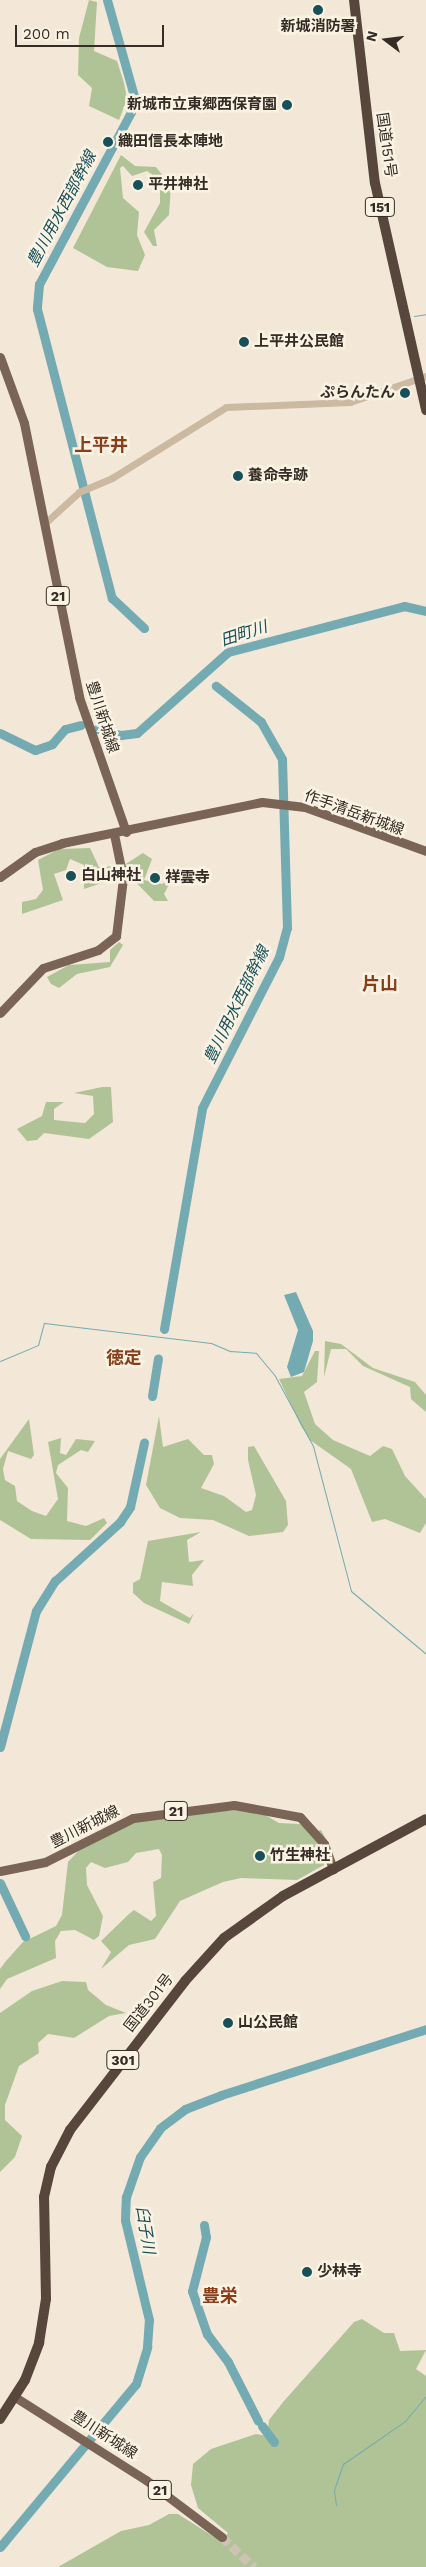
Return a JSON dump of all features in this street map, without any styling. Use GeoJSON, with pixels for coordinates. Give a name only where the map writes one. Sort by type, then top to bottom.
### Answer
{"type":"FeatureCollection","features":[{"type":"Feature","properties":{"kind":"highway","name":"国道151号"},"geometry":{"type":"LineString","coordinates":[[354,0],[375,183],[422,378],[426,410]]}},
{"type":"Feature","properties":{"kind":"highway","name":"国道301号"},"geometry":{"type":"LineString","coordinates":[[0,2419],[15,2397],[32,2364],[43,2324],[44,2197],[59,2148],[185,1981],[224,1938],[256,1913],[426,1819]]}},
{"type":"Feature","properties":{"kind":"main road","name":"豊川新城線"},"geometry":{"type":"LineString","coordinates":[[0,358],[20,405],[79,697],[126,832]]}},
{"type":"Feature","properties":{"kind":"main road","name":"作手清岳新城線"},"geometry":{"type":"LineString","coordinates":[[126,832],[220,808],[279,803],[290,804],[426,851]]}},
{"type":"Feature","properties":{"kind":"main road"},"geometry":{"type":"LineString","coordinates":[[0,877],[47,847],[126,832]]}},
{"type":"Feature","properties":{"kind":"main road"},"geometry":{"type":"LineString","coordinates":[[0,1013],[43,968],[98,950],[116,936],[123,878],[114,834]]}},
{"type":"Feature","properties":{"kind":"main road","name":"豊川新城線"},"geometry":{"type":"LineString","coordinates":[[0,1871],[45,1862],[133,1818],[234,1805],[300,1817],[324,1844],[333,1869]]}},
{"type":"Feature","properties":{"kind":"main road","name":"豊川新城線"},"geometry":{"type":"LineString","coordinates":[[15,2397],[96,2446],[222,2537]]}},
{"type":"Feature","properties":{"kind":"street"},"geometry":{"type":"LineString","coordinates":[[44,524],[86,489],[226,407],[350,402],[422,378]]}},
{"type":"Feature","properties":{"kind":"green space"},"geometry":{"type":"Polygon","coordinates":[[[89,0],[97,2],[94,51],[117,61],[124,83],[127,99],[119,120],[89,106],[92,88],[78,75],[79,38],[89,0]]]}},
{"type":"Feature","properties":{"kind":"green space"},"geometry":{"type":"Polygon","coordinates":[[[121,155],[135,166],[156,167],[171,186],[169,215],[154,230],[157,246],[153,246],[144,232],[160,203],[160,180],[147,171],[132,176],[123,166],[120,168],[123,198],[139,212],[137,235],[145,255],[138,271],[107,267],[73,248],[121,155]]]}},
{"type":"Feature","properties":{"kind":"green space"},"geometry":{"type":"Polygon","coordinates":[[[90,848],[99,867],[117,866],[120,877],[84,889],[84,865],[70,859],[66,870],[54,874],[63,900],[22,914],[22,902],[36,899],[43,890],[38,860],[59,849],[90,848]]]}},
{"type":"Feature","properties":{"kind":"green space"},"geometry":{"type":"Polygon","coordinates":[[[143,853],[152,859],[144,880],[162,884],[172,878],[164,894],[168,901],[154,901],[125,871],[124,865],[143,853]]]}},
{"type":"Feature","properties":{"kind":"green space"},"geometry":{"type":"Polygon","coordinates":[[[119,942],[123,945],[110,967],[77,974],[59,988],[51,984],[47,977],[69,965],[110,962],[110,950],[119,942]]]}},
{"type":"Feature","properties":{"kind":"green space"},"geometry":{"type":"Polygon","coordinates":[[[111,1087],[113,1122],[89,1139],[44,1133],[37,1140],[27,1141],[17,1129],[42,1116],[46,1102],[64,1102],[54,1109],[54,1120],[85,1123],[94,1114],[93,1096],[74,1093],[111,1087]]]}},
{"type":"Feature","properties":{"kind":"green space"},"geometry":{"type":"Polygon","coordinates":[[[325,1341],[341,1344],[373,1368],[415,1382],[426,1395],[426,1412],[411,1399],[410,1387],[363,1366],[346,1349],[331,1349],[324,1377],[325,1341]]]}},
{"type":"Feature","properties":{"kind":"green space"},"geometry":{"type":"Polygon","coordinates":[[[315,1351],[319,1351],[317,1382],[304,1392],[315,1424],[333,1440],[370,1456],[383,1446],[392,1449],[405,1476],[426,1499],[426,1523],[420,1533],[385,1519],[372,1522],[351,1469],[310,1440],[301,1426],[279,1379],[302,1376],[315,1351]]]}},
{"type":"Feature","properties":{"kind":"green space"},"geometry":{"type":"Polygon","coordinates":[[[159,1416],[163,1447],[188,1439],[204,1455],[212,1455],[214,1464],[201,1488],[224,1496],[246,1512],[252,1510],[256,1495],[248,1460],[248,1447],[254,1446],[286,1501],[288,1525],[283,1532],[249,1536],[213,1520],[180,1518],[160,1508],[146,1485],[159,1416]]]}},
{"type":"Feature","properties":{"kind":"green space"},"geometry":{"type":"Polygon","coordinates":[[[29,1419],[34,1455],[31,1459],[8,1451],[3,1469],[5,1480],[15,1486],[17,1501],[32,1511],[46,1516],[58,1499],[48,1442],[61,1438],[60,1453],[66,1455],[76,1439],[95,1441],[88,1452],[81,1450],[58,1465],[56,1473],[68,1488],[67,1521],[86,1526],[104,1518],[107,1523],[90,1540],[31,1539],[0,1520],[0,1459],[29,1419]]]}},
{"type":"Feature","properties":{"kind":"green space"},"geometry":{"type":"Polygon","coordinates":[[[201,1532],[187,1540],[189,1562],[204,1560],[192,1575],[193,1586],[162,1582],[160,1601],[190,1618],[194,1613],[189,1624],[144,1603],[133,1593],[133,1583],[140,1579],[148,1541],[201,1532]]]}},
{"type":"Feature","properties":{"kind":"green space"},"geometry":{"type":"Polygon","coordinates":[[[235,1810],[260,1812],[279,1823],[300,1824],[313,1833],[321,1830],[327,1841],[324,1865],[297,1880],[241,1878],[223,1882],[180,1901],[155,1939],[129,1945],[101,1969],[111,1952],[101,1941],[129,1914],[134,1910],[151,1921],[156,1916],[153,1882],[161,1878],[162,1855],[159,1849],[136,1853],[128,1862],[105,1868],[91,1862],[86,1868],[87,1885],[103,1916],[99,1936],[94,1940],[75,1930],[61,1931],[55,1941],[56,1958],[7,1979],[0,1989],[0,1969],[6,1961],[23,1942],[56,1926],[62,1915],[68,1862],[83,1846],[140,1819],[235,1810]]]}},
{"type":"Feature","properties":{"kind":"green space"},"geometry":{"type":"Polygon","coordinates":[[[62,1981],[86,1982],[88,1990],[106,2005],[126,2013],[109,2016],[74,2038],[48,2034],[38,2043],[39,2053],[19,2066],[5,2105],[5,2120],[22,2136],[15,2157],[0,2172],[0,2013],[32,1991],[62,1981]]]}},
{"type":"Feature","properties":{"kind":"green space"},"geometry":{"type":"Polygon","coordinates":[[[362,2319],[384,2333],[394,2333],[400,2351],[426,2350],[416,2369],[426,2376],[426,2567],[58,2567],[121,2531],[149,2525],[169,2514],[178,2514],[222,2542],[228,2533],[198,2508],[191,2485],[193,2464],[211,2449],[256,2434],[267,2436],[269,2420],[284,2401],[354,2322],[362,2319]]]}},
{"type":"Feature","properties":{"kind":"water"},"geometry":{"type":"Polygon","coordinates":[[[296,1292],[313,1331],[313,1341],[304,1372],[291,1377],[287,1367],[298,1330],[284,1295],[296,1292]]]}},
{"type":"Feature","properties":{"kind":"waterway","name":"豊川用水西部幹線"},"geometry":{"type":"LineString","coordinates":[[107,0],[134,96],[131,112],[39,284],[37,309],[112,598],[144,628]]}},
{"type":"Feature","properties":{"kind":"waterway"},"geometry":{"type":"LineString","coordinates":[[414,316],[426,314]]}},
{"type":"Feature","properties":{"kind":"waterway","name":"田町川"},"geometry":{"type":"LineString","coordinates":[[97,729],[121,735],[137,733],[228,652],[404,606],[426,611]]}},
{"type":"Feature","properties":{"kind":"waterway","name":"豊川用水西部幹線"},"geometry":{"type":"LineString","coordinates":[[164,1329],[202,1108],[279,957],[287,928],[282,759],[261,722],[216,686]]}},
{"type":"Feature","properties":{"kind":"waterway","name":"田町川"},"geometry":{"type":"LineString","coordinates":[[0,733],[35,750],[52,744],[65,729],[81,725]]}},
{"type":"Feature","properties":{"kind":"waterway"},"geometry":{"type":"LineString","coordinates":[[0,1361],[38,1345],[44,1323],[211,1343],[230,1351],[256,1353],[275,1376],[313,1446],[351,1591],[426,1654]]}},
{"type":"Feature","properties":{"kind":"waterway","name":"豊川用水西部幹線"},"geometry":{"type":"LineString","coordinates":[[152,1396],[158,1358]]}},
{"type":"Feature","properties":{"kind":"waterway","name":"豊川用水西部幹線"},"geometry":{"type":"LineString","coordinates":[[0,1747],[36,1611],[55,1581],[120,1522],[130,1507],[144,1443]]}},
{"type":"Feature","properties":{"kind":"waterway","name":"豊川用水西部幹線"},"geometry":{"type":"LineString","coordinates":[[0,1883],[25,1936]]}},
{"type":"Feature","properties":{"kind":"waterway","name":"臼子川"},"geometry":{"type":"LineString","coordinates":[[0,2547],[136,2384],[147,2347],[149,2320],[125,2220],[126,2197],[140,2157],[160,2128],[185,2109],[221,2095],[426,2029]]}},
{"type":"Feature","properties":{"kind":"waterway","name":"豊川用水西部幹線"},"geometry":{"type":"LineString","coordinates":[[204,2225],[206,2237],[192,2291],[207,2334],[228,2362],[258,2421]]}},
{"type":"Feature","properties":{"kind":"waterway"},"geometry":{"type":"LineString","coordinates":[[336,2505],[334,2490],[343,2464],[405,2421],[426,2396]]}},
{"type":"Feature","properties":{"kind":"waterway","name":"豊川用水西部幹線"},"geometry":{"type":"LineString","coordinates":[[262,2426],[274,2442]]}},
{"type":"Feature","properties":{"kind":"tunnel"},"geometry":{"type":"LineString","coordinates":[[222,2537],[254,2567]]}},
{"type":"Feature","properties":{"kind":"place","name":"新城消防署"},"geometry":{"type":"Point","coordinates":[318,10]}},
{"type":"Feature","properties":{"kind":"place","name":"新城市立東郷西保育園"},"geometry":{"type":"Point","coordinates":[287,105]}},
{"type":"Feature","properties":{"kind":"place","name":"織田信長本陣地"},"geometry":{"type":"Point","coordinates":[108,142]}},
{"type":"Feature","properties":{"kind":"place","name":"平井神社"},"geometry":{"type":"Point","coordinates":[138,185]}},
{"type":"Feature","properties":{"kind":"place","name":"上平井公民館"},"geometry":{"type":"Point","coordinates":[244,342]}},
{"type":"Feature","properties":{"kind":"place","name":"ぷらんたん"},"geometry":{"type":"Point","coordinates":[405,393]}},
{"type":"Feature","properties":{"kind":"place","name":"養命寺跡"},"geometry":{"type":"Point","coordinates":[238,476]}},
{"type":"Feature","properties":{"kind":"place","name":"白山神社"},"geometry":{"type":"Point","coordinates":[71,876]}},
{"type":"Feature","properties":{"kind":"place","name":"祥雲寺"},"geometry":{"type":"Point","coordinates":[155,878]}},
{"type":"Feature","properties":{"kind":"place","name":"竹生神社"},"geometry":{"type":"Point","coordinates":[260,1856]}},
{"type":"Feature","properties":{"kind":"place","name":"山公民館"},"geometry":{"type":"Point","coordinates":[228,2023]}},
{"type":"Feature","properties":{"kind":"place","name":"少林寺"},"geometry":{"type":"Point","coordinates":[307,2272]}},
{"type":"Feature","properties":{"kind":"district","name":"上平井"},"geometry":{"type":"Point","coordinates":[101,445]}},
{"type":"Feature","properties":{"kind":"district","name":"片山"},"geometry":{"type":"Point","coordinates":[380,984]}},
{"type":"Feature","properties":{"kind":"district","name":"徳定"},"geometry":{"type":"Point","coordinates":[124,1358]}},
{"type":"Feature","properties":{"kind":"district","name":"豊栄"},"geometry":{"type":"Point","coordinates":[220,2296]}}]}
